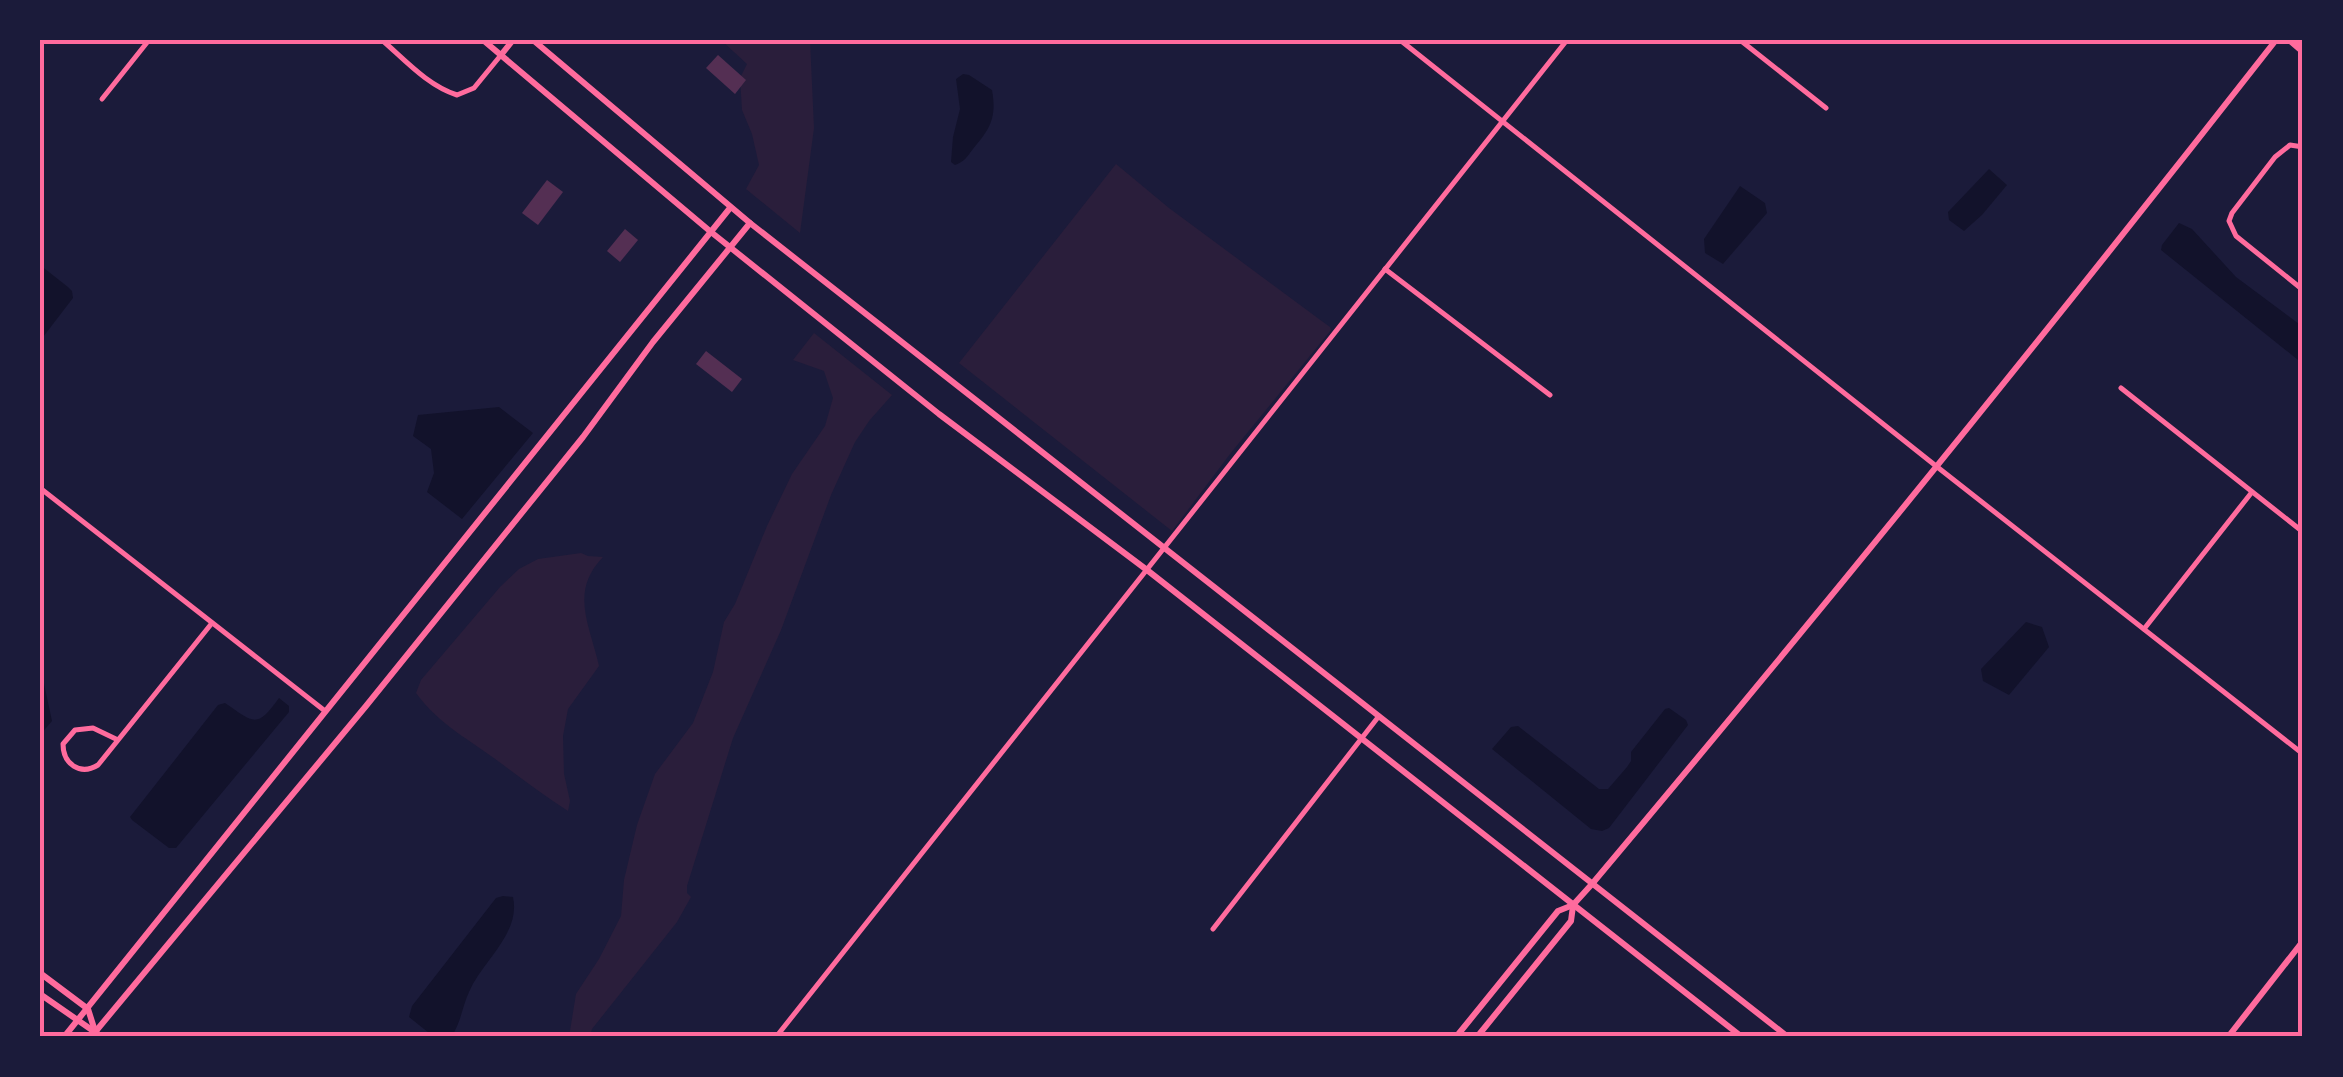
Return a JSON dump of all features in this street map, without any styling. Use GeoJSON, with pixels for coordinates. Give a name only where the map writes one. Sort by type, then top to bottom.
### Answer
{"type":"FeatureCollection","features":[{"type":"Feature","properties":{"kind":"street"},"geometry":{"type":"LineString","coordinates":[[102,98],[149,40]]}},
{"type":"Feature","properties":{"kind":"street"},"geometry":{"type":"LineString","coordinates":[[382,40],[430,82],[457,96],[474,88],[513,40]]}},
{"type":"Feature","properties":{"kind":"street"},"geometry":{"type":"LineString","coordinates":[[484,40],[710,232],[939,414],[1148,570],[1742,1037]]}},
{"type":"Feature","properties":{"kind":"street"},"geometry":{"type":"LineString","coordinates":[[534,40],[730,208],[1788,1037]]}},
{"type":"Feature","properties":{"kind":"street"},"geometry":{"type":"LineString","coordinates":[[1400,40],[2303,754]]}},
{"type":"Feature","properties":{"kind":"street"},"geometry":{"type":"LineString","coordinates":[[776,1037],[1567,40]]}},
{"type":"Feature","properties":{"kind":"street"},"geometry":{"type":"LineString","coordinates":[[1740,40],[1826,108]]}},
{"type":"Feature","properties":{"kind":"street"},"geometry":{"type":"LineString","coordinates":[[1477,1037],[1570,921],[1573,906],[1936,466],[2276,40]]}},
{"type":"Feature","properties":{"kind":"street"},"geometry":{"type":"LineString","coordinates":[[2288,40],[2303,52]]}},
{"type":"Feature","properties":{"kind":"street"},"geometry":{"type":"LineString","coordinates":[[2303,147],[2290,145],[2275,157],[2232,213],[2230,222],[2236,236],[2303,290]]}},
{"type":"Feature","properties":{"kind":"street"},"geometry":{"type":"LineString","coordinates":[[64,1037],[730,208]]}},
{"type":"Feature","properties":{"kind":"street"},"geometry":{"type":"LineString","coordinates":[[96,1035],[583,437],[652,342],[750,223]]}},
{"type":"Feature","properties":{"kind":"street"},"geometry":{"type":"LineString","coordinates":[[1385,269],[1550,395]]}},
{"type":"Feature","properties":{"kind":"street"},"geometry":{"type":"LineString","coordinates":[[2121,388],[2303,532]]}},
{"type":"Feature","properties":{"kind":"street"},"geometry":{"type":"LineString","coordinates":[[40,488],[326,711]]}},
{"type":"Feature","properties":{"kind":"street"},"geometry":{"type":"LineString","coordinates":[[2144,629],[2252,492]]}},
{"type":"Feature","properties":{"kind":"street"},"geometry":{"type":"LineString","coordinates":[[118,740],[93,728],[75,730],[63,744],[63,753],[81,770],[98,765],[118,740],[212,622]]}},
{"type":"Feature","properties":{"kind":"street"},"geometry":{"type":"LineString","coordinates":[[1213,930],[1380,716]]}},
{"type":"Feature","properties":{"kind":"street"},"geometry":{"type":"LineString","coordinates":[[1456,1037],[1558,911],[1573,906]]}},
{"type":"Feature","properties":{"kind":"street"},"geometry":{"type":"LineString","coordinates":[[2228,1037],[2303,941]]}},
{"type":"Feature","properties":{"kind":"street"},"geometry":{"type":"LineString","coordinates":[[40,972],[88,1009],[96,1035]]}},
{"type":"Feature","properties":{"kind":"street"},"geometry":{"type":"LineString","coordinates":[[40,994],[96,1035]]}},
{"type":"Feature","properties":{"kind":"shaded area"},"geometry":{"type":"Polygon","coordinates":[[[721,40],[810,40],[814,128],[800,233],[746,189],[759,165],[742,110],[740,78],[747,64],[721,40]]]}},
{"type":"Feature","properties":{"kind":"shaded area"},"geometry":{"type":"Polygon","coordinates":[[[963,74],[992,90],[994,108],[984,135],[965,159],[955,165],[951,162],[953,137],[960,109],[956,79],[963,74]]]}},
{"type":"Feature","properties":{"kind":"shaded area"},"geometry":{"type":"Polygon","coordinates":[[[1116,164],[1331,330],[1172,531],[959,363],[1116,164]]]}},
{"type":"Feature","properties":{"kind":"shaded area"},"geometry":{"type":"Polygon","coordinates":[[[1989,169],[2007,185],[1964,231],[1949,220],[1948,212],[1989,169]]]}},
{"type":"Feature","properties":{"kind":"shaded area"},"geometry":{"type":"Polygon","coordinates":[[[1740,186],[1765,203],[1767,213],[1723,264],[1705,253],[1704,239],[1740,186]]]}},
{"type":"Feature","properties":{"kind":"shaded area"},"geometry":{"type":"Polygon","coordinates":[[[2179,223],[2192,229],[2236,277],[2303,327],[2303,364],[2161,250],[2179,223]]]}},
{"type":"Feature","properties":{"kind":"shaded area"},"geometry":{"type":"Polygon","coordinates":[[[40,265],[72,291],[73,298],[40,341],[40,265]]]}},
{"type":"Feature","properties":{"kind":"shaded area"},"geometry":{"type":"Polygon","coordinates":[[[814,333],[892,395],[855,442],[781,630],[733,738],[687,886],[691,897],[677,922],[592,1029],[590,1037],[569,1037],[576,994],[621,916],[624,880],[637,825],[655,774],[693,723],[713,672],[724,622],[792,474],[825,426],[833,398],[824,371],[793,360],[814,333]]]}},
{"type":"Feature","properties":{"kind":"shaded area"},"geometry":{"type":"Polygon","coordinates":[[[499,407],[533,433],[462,519],[427,492],[434,473],[431,449],[413,436],[418,415],[499,407]]]}},
{"type":"Feature","properties":{"kind":"shaded area"},"geometry":{"type":"Polygon","coordinates":[[[581,553],[603,557],[593,570],[584,596],[599,666],[568,709],[563,736],[568,811],[445,723],[416,693],[421,680],[519,569],[538,559],[581,553]]]}},
{"type":"Feature","properties":{"kind":"shaded area"},"geometry":{"type":"Polygon","coordinates":[[[2026,622],[2042,627],[2049,647],[2009,695],[1983,681],[1981,669],[2026,622]]]}},
{"type":"Feature","properties":{"kind":"shaded area"},"geometry":{"type":"Polygon","coordinates":[[[40,677],[52,721],[40,735],[40,677]]]}},
{"type":"Feature","properties":{"kind":"shaded area"},"geometry":{"type":"Polygon","coordinates":[[[279,698],[289,706],[289,712],[176,848],[169,848],[132,820],[130,817],[218,705],[225,703],[255,720],[265,715],[279,698]]]}},
{"type":"Feature","properties":{"kind":"shaded area"},"geometry":{"type":"Polygon","coordinates":[[[1669,708],[1688,725],[1609,828],[1602,831],[1591,829],[1492,749],[1511,727],[1518,726],[1599,789],[1608,789],[1631,761],[1631,752],[1669,708]]]}},
{"type":"Feature","properties":{"kind":"shaded area"},"geometry":{"type":"Polygon","coordinates":[[[513,897],[514,910],[506,935],[475,981],[451,1037],[434,1037],[409,1017],[412,1006],[496,898],[513,897]]]}},
{"type":"Feature","properties":{"kind":"building"},"geometry":{"type":"Polygon","coordinates":[[[718,55],[746,80],[735,94],[706,68],[718,55]]]}},
{"type":"Feature","properties":{"kind":"building"},"geometry":{"type":"Polygon","coordinates":[[[547,180],[563,192],[538,225],[522,213],[547,180]]]}},
{"type":"Feature","properties":{"kind":"building"},"geometry":{"type":"Polygon","coordinates":[[[625,229],[638,240],[620,262],[607,251],[625,229]]]}},
{"type":"Feature","properties":{"kind":"building"},"geometry":{"type":"Polygon","coordinates":[[[706,351],[742,379],[732,392],[696,364],[706,351]]]}}]}
